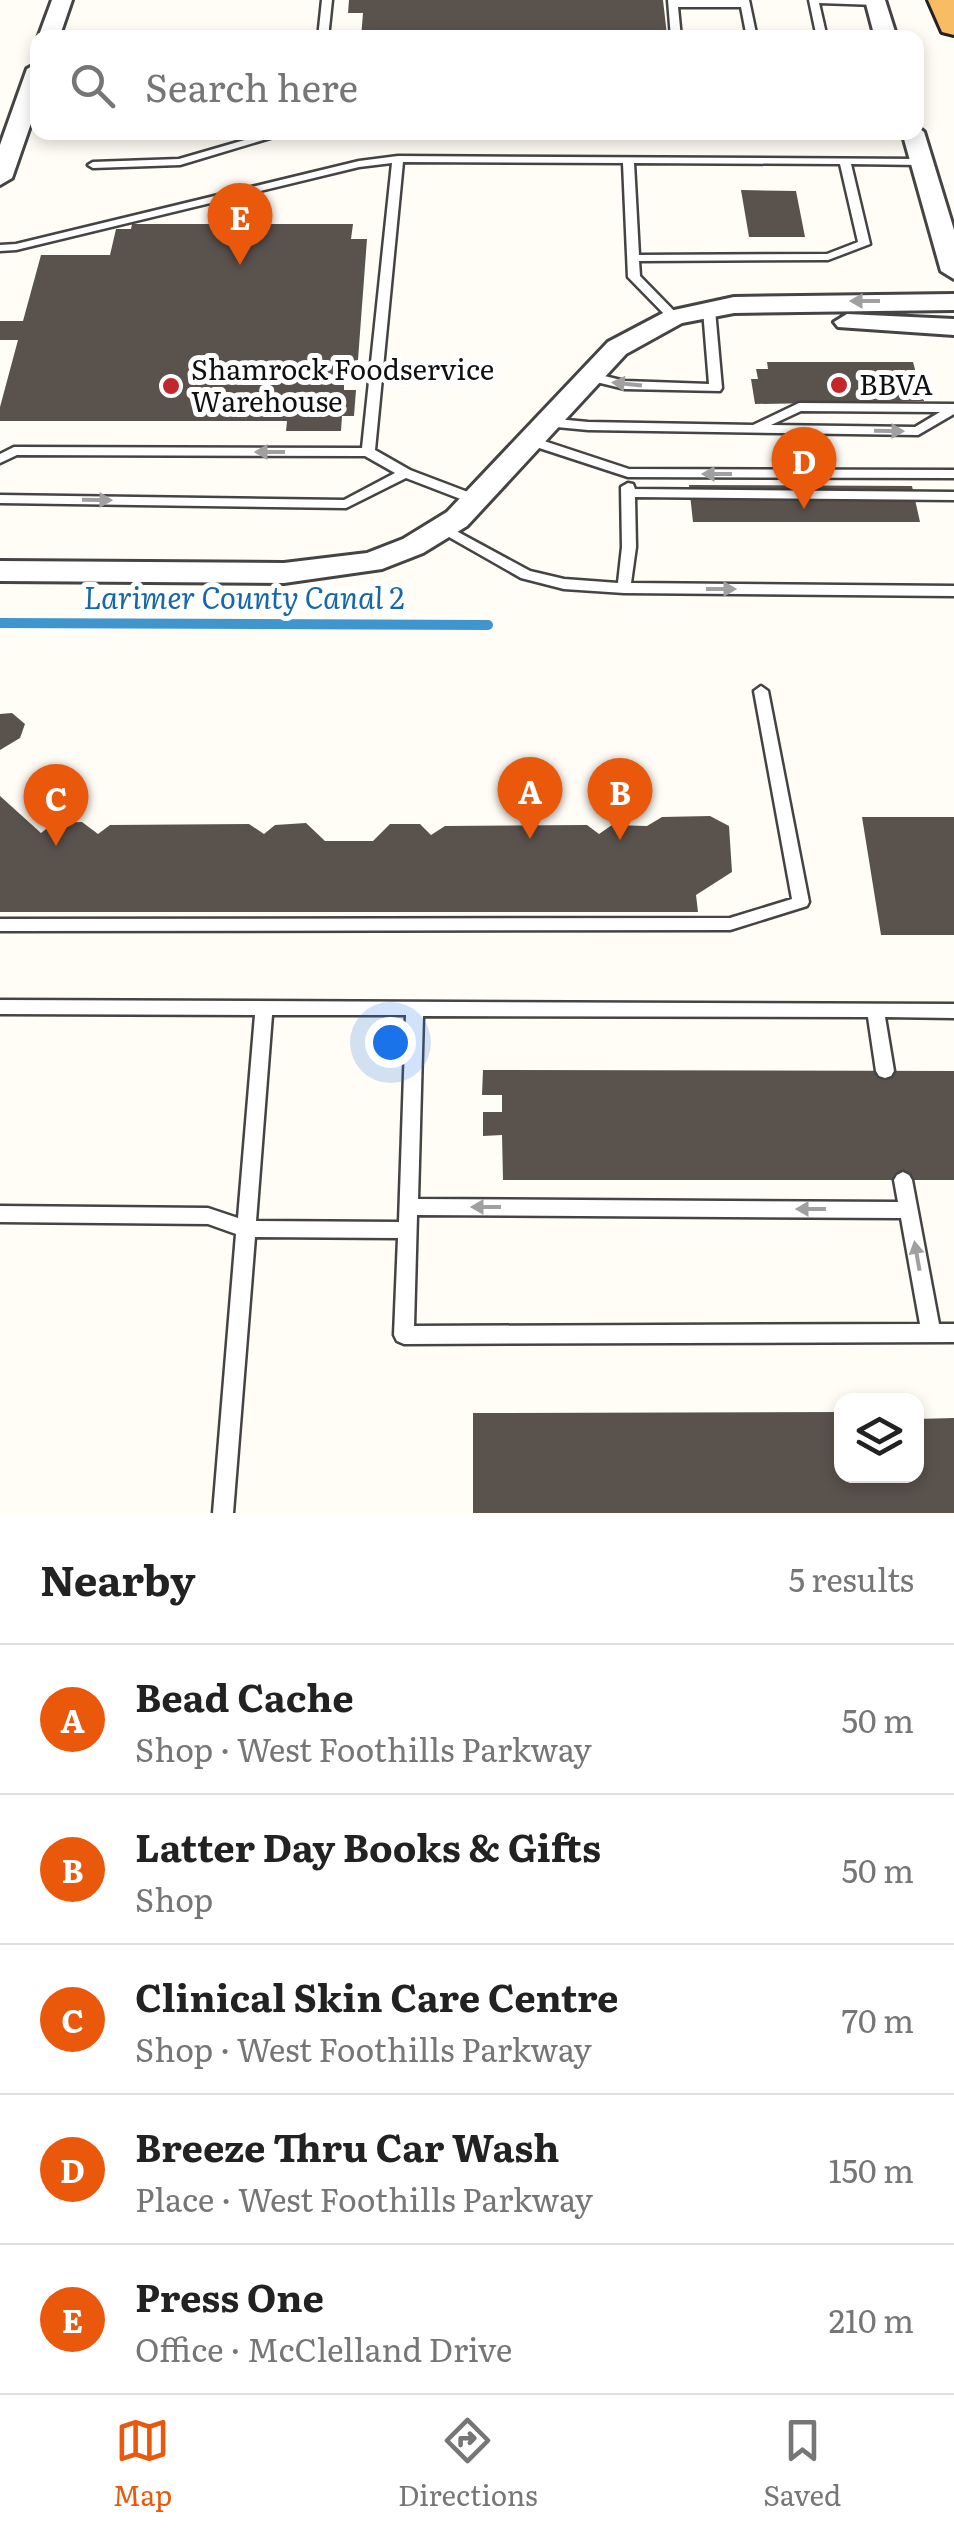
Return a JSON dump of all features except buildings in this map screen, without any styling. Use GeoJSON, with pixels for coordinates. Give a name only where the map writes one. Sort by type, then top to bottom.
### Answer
{"type":"FeatureCollection","features":[{"type":"Feature","properties":{"kind":"highway"},"geometry":{"type":"LineString","coordinates":[[946,0],[954,25]]}},
{"type":"Feature","properties":{"kind":"street"},"geometry":{"type":"LineString","coordinates":[[51,30],[62,0]]}},
{"type":"Feature","properties":{"kind":"street"},"geometry":{"type":"LineString","coordinates":[[876,1],[884,30]]}},
{"type":"Feature","properties":{"kind":"street"},"geometry":{"type":"LineString","coordinates":[[0,178],[30,93]]}},
{"type":"Feature","properties":{"kind":"street"},"geometry":{"type":"LineString","coordinates":[[916,140],[954,271]]}},
{"type":"Feature","properties":{"kind":"street"},"geometry":{"type":"LineString","coordinates":[[0,571],[326,570],[372,562],[442,529],[476,500],[616,348],[674,317],[776,303],[954,302]]}},
{"type":"Feature","properties":{"kind":"street"},"geometry":{"type":"LineString","coordinates":[[776,303],[843,322],[954,327]]}},
{"type":"Feature","properties":{"kind":"lane"},"geometry":{"type":"LineString","coordinates":[[324,30],[328,0]]}},
{"type":"Feature","properties":{"kind":"lane"},"geometry":{"type":"LineString","coordinates":[[820,30],[814,1],[876,1]]}},
{"type":"Feature","properties":{"kind":"lane"},"geometry":{"type":"LineString","coordinates":[[675,30],[673,2],[745,2],[750,30]]}},
{"type":"Feature","properties":{"kind":"lane"},"geometry":{"type":"LineString","coordinates":[[93,164],[180,162],[258,140]]}},
{"type":"Feature","properties":{"kind":"lane"},"geometry":{"type":"LineString","coordinates":[[0,248],[359,164],[398,159],[921,162]]}},
{"type":"Feature","properties":{"kind":"lane"},"geometry":{"type":"LineString","coordinates":[[368,452],[398,159]]}},
{"type":"Feature","properties":{"kind":"lane"},"geometry":{"type":"LineString","coordinates":[[628,160],[634,277],[674,317]]}},
{"type":"Feature","properties":{"kind":"lane"},"geometry":{"type":"LineString","coordinates":[[633,258],[828,257],[864,244],[846,162]]}},
{"type":"Feature","properties":{"kind":"lane"},"geometry":{"type":"LineString","coordinates":[[588,376],[624,385],[716,388],[709,310]]}},
{"type":"Feature","properties":{"kind":"lane"},"geometry":{"type":"LineString","coordinates":[[755,428],[799,407],[954,408]]}},
{"type":"Feature","properties":{"kind":"lane"},"geometry":{"type":"LineString","coordinates":[[538,431],[588,426],[918,432],[954,408]]}},
{"type":"Feature","properties":{"kind":"lane"},"geometry":{"type":"LineString","coordinates":[[538,431],[628,473],[954,474]]}},
{"type":"Feature","properties":{"kind":"lane"},"geometry":{"type":"LineString","coordinates":[[0,459],[14,451],[368,452],[405,472],[476,500]]}},
{"type":"Feature","properties":{"kind":"lane"},"geometry":{"type":"LineString","coordinates":[[0,498],[346,504],[405,472]]}},
{"type":"Feature","properties":{"kind":"lane"},"geometry":{"type":"LineString","coordinates":[[624,588],[628,473]]}},
{"type":"Feature","properties":{"kind":"lane"},"geometry":{"type":"LineString","coordinates":[[628,493],[954,496]]}},
{"type":"Feature","properties":{"kind":"lane"},"geometry":{"type":"LineString","coordinates":[[442,529],[526,575],[564,584],[624,588],[954,590]]}},
{"type":"Feature","properties":{"kind":"lane"},"geometry":{"type":"LineString","coordinates":[[0,925],[730,924],[801,902],[761,691]]}},
{"type":"Feature","properties":{"kind":"lane"},"geometry":{"type":"LineString","coordinates":[[0,1007],[954,1011]]}},
{"type":"Feature","properties":{"kind":"lane"},"geometry":{"type":"LineString","coordinates":[[223,1513],[264,1008]]}},
{"type":"Feature","properties":{"kind":"lane"},"geometry":{"type":"LineString","coordinates":[[415,1009],[404,1336],[954,1334]]}},
{"type":"Feature","properties":{"kind":"lane"},"geometry":{"type":"LineString","coordinates":[[874,1010],[885,1071]]}},
{"type":"Feature","properties":{"kind":"lane"},"geometry":{"type":"LineString","coordinates":[[903,1180],[930,1333]]}},
{"type":"Feature","properties":{"kind":"lane"},"geometry":{"type":"LineString","coordinates":[[408,1206],[908,1210]]}},
{"type":"Feature","properties":{"kind":"lane"},"geometry":{"type":"LineString","coordinates":[[0,1214],[208,1216],[246,1229],[408,1230]]}},
{"type":"Feature","properties":{"kind":"waterway","name":"Larimer County Canal 2"},"geometry":{"type":"LineString","coordinates":[[0,623],[488,625]]}},
{"type":"Feature","properties":{"kind":"place","name":"Press One"},"geometry":{"type":"Point","coordinates":[240,265]}},
{"type":"Feature","properties":{"kind":"place","name":"BBVA"},"geometry":{"type":"Point","coordinates":[839,385]}},
{"type":"Feature","properties":{"kind":"place","name":"Shamrock Foodservice Warehouse"},"geometry":{"type":"Point","coordinates":[171,386]}},
{"type":"Feature","properties":{"kind":"place","name":"Breeze Thru Car Wash"},"geometry":{"type":"Point","coordinates":[804,509]}},
{"type":"Feature","properties":{"kind":"place","name":"Bead Cache"},"geometry":{"type":"Point","coordinates":[530,839]}},
{"type":"Feature","properties":{"kind":"place","name":"Latter Day Books & Gifts"},"geometry":{"type":"Point","coordinates":[620,840]}},
{"type":"Feature","properties":{"kind":"place","name":"Clinical Skin Care Centre"},"geometry":{"type":"Point","coordinates":[56,846]}}]}
